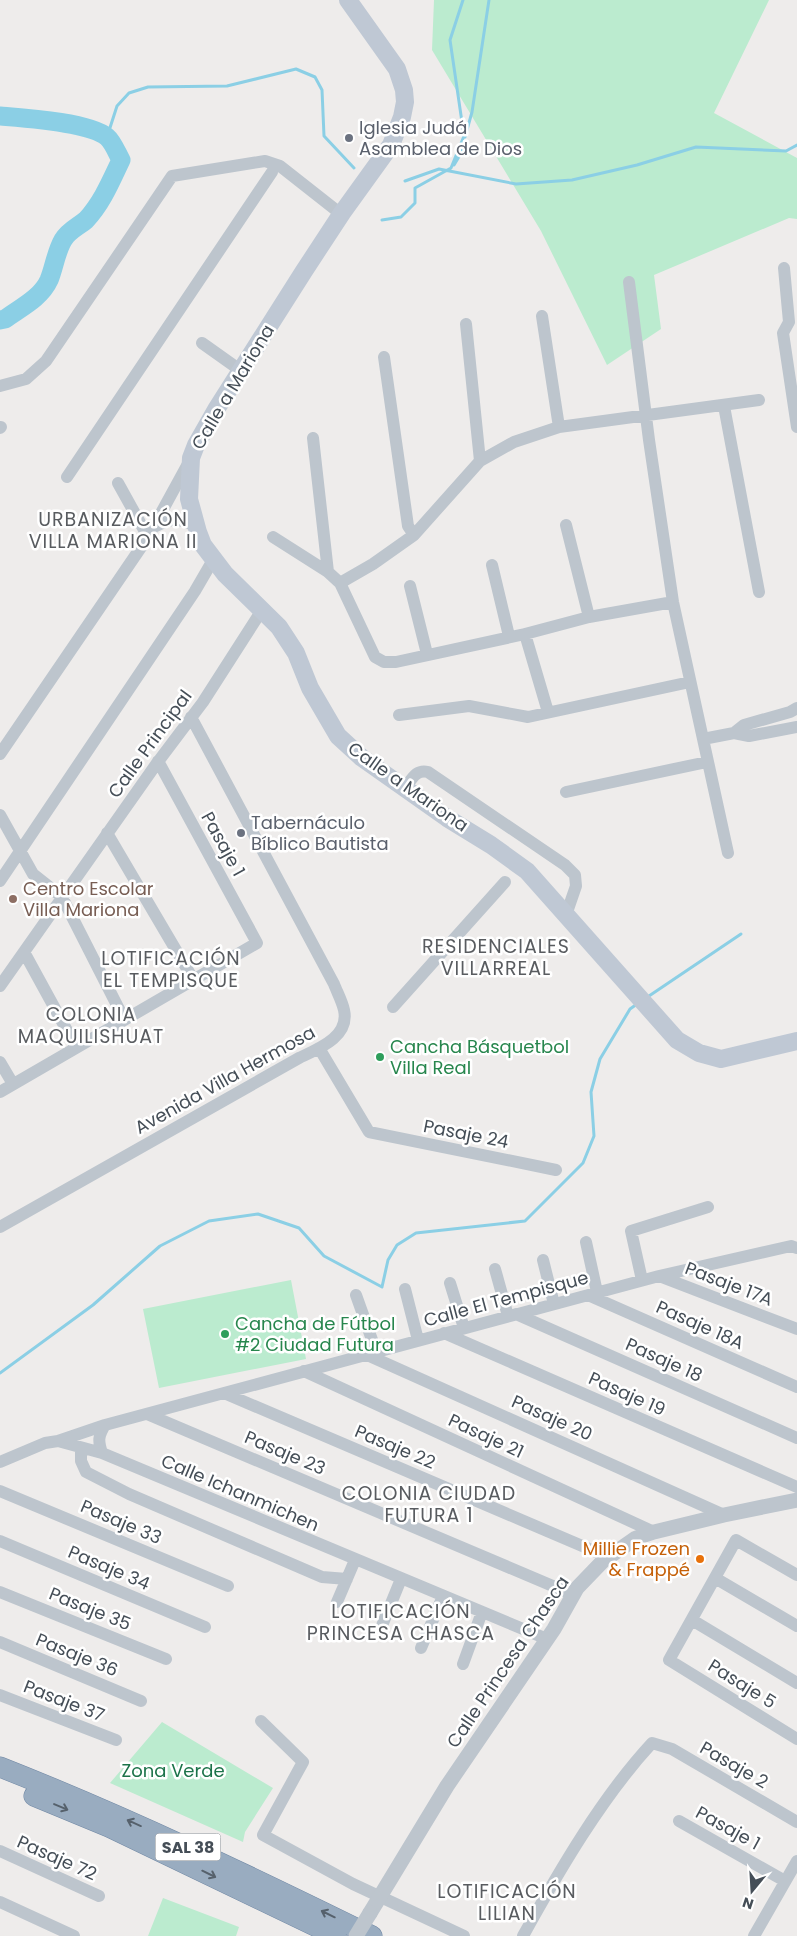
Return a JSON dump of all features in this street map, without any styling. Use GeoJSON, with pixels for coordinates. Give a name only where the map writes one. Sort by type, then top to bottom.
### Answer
{"type":"FeatureCollection","features":[{"type":"Feature","properties":{"kind":"highway","name":"SAL 38"},"geometry":{"type":"LineString","coordinates":[[0,1767],[118,1815],[240,1871],[372,1936]]}},
{"type":"Feature","properties":{"kind":"highway","name":"SAL 38"},"geometry":{"type":"LineString","coordinates":[[0,1782],[109,1827],[336,1936]]}},
{"type":"Feature","properties":{"kind":"main road","name":"Calle a Mariona"},"geometry":{"type":"LineString","coordinates":[[348,0],[397,69],[404,90],[405,102],[398,131],[341,214],[240,370],[196,445],[191,458],[189,499],[203,546],[224,574],[279,627],[296,653],[310,688],[338,736],[362,758],[527,871],[677,1040],[699,1053],[721,1059],[797,1041]]}},
{"type":"Feature","properties":{"kind":"street"},"geometry":{"type":"LineString","coordinates":[[0,386],[26,379],[46,361],[172,176],[265,161],[280,166],[341,214]]}},
{"type":"Feature","properties":{"kind":"street"},"geometry":{"type":"LineString","coordinates":[[67,477],[272,172]]}},
{"type":"Feature","properties":{"kind":"street"},"geometry":{"type":"LineString","coordinates":[[784,268],[792,296],[793,325],[783,333],[797,426]]}},
{"type":"Feature","properties":{"kind":"street"},"geometry":{"type":"LineString","coordinates":[[629,282],[673,602],[728,853]]}},
{"type":"Feature","properties":{"kind":"street"},"geometry":{"type":"LineString","coordinates":[[542,316],[559,428]]}},
{"type":"Feature","properties":{"kind":"street"},"geometry":{"type":"LineString","coordinates":[[466,324],[480,461]]}},
{"type":"Feature","properties":{"kind":"street"},"geometry":{"type":"LineString","coordinates":[[202,343],[240,370]]}},
{"type":"Feature","properties":{"kind":"street"},"geometry":{"type":"LineString","coordinates":[[384,356],[408,526],[414,535]]}},
{"type":"Feature","properties":{"kind":"street"},"geometry":{"type":"LineString","coordinates":[[340,583],[414,535],[480,461],[514,442],[559,428],[758,400]]}},
{"type":"Feature","properties":{"kind":"street"},"geometry":{"type":"LineString","coordinates":[[724,406],[759,592]]}},
{"type":"Feature","properties":{"kind":"street"},"geometry":{"type":"LineString","coordinates":[[313,438],[328,572]]}},
{"type":"Feature","properties":{"kind":"street"},"geometry":{"type":"LineString","coordinates":[[0,754],[151,532],[191,458]]}},
{"type":"Feature","properties":{"kind":"street"},"geometry":{"type":"LineString","coordinates":[[118,483],[151,532]]}},
{"type":"Feature","properties":{"kind":"street"},"geometry":{"type":"LineString","coordinates":[[151,532],[169,520],[177,519],[196,527]]}},
{"type":"Feature","properties":{"kind":"street"},"geometry":{"type":"LineString","coordinates":[[566,525],[589,617]]}},
{"type":"Feature","properties":{"kind":"street"},"geometry":{"type":"LineString","coordinates":[[273,537],[328,572],[340,583],[375,657],[384,662],[396,662],[525,634],[589,617],[673,602]]}},
{"type":"Feature","properties":{"kind":"street"},"geometry":{"type":"LineString","coordinates":[[0,881],[195,592],[214,560]]}},
{"type":"Feature","properties":{"kind":"street"},"geometry":{"type":"LineString","coordinates":[[492,565],[509,636]]}},
{"type":"Feature","properties":{"kind":"street"},"geometry":{"type":"LineString","coordinates":[[410,586],[427,654]]}},
{"type":"Feature","properties":{"kind":"street","name":"Calle Principal"},"geometry":{"type":"LineString","coordinates":[[0,986],[191,717],[262,610]]}},
{"type":"Feature","properties":{"kind":"street"},"geometry":{"type":"LineString","coordinates":[[525,634],[548,712]]}},
{"type":"Feature","properties":{"kind":"street"},"geometry":{"type":"LineString","coordinates":[[399,716],[469,706],[522,717],[690,682]]}},
{"type":"Feature","properties":{"kind":"street"},"geometry":{"type":"LineString","coordinates":[[734,733],[744,725],[790,712],[797,708]]}},
{"type":"Feature","properties":{"kind":"street","name":"Avenida Villa Hermosa"},"geometry":{"type":"LineString","coordinates":[[0,1227],[331,1042],[338,1035],[345,1012],[334,984],[191,717]]}},
{"type":"Feature","properties":{"kind":"street"},"geometry":{"type":"LineString","coordinates":[[702,739],[734,733],[749,736],[797,727]]}},
{"type":"Feature","properties":{"kind":"street","name":"Pasaje 1"},"geometry":{"type":"LineString","coordinates":[[158,761],[257,943],[193,979]]}},
{"type":"Feature","properties":{"kind":"street"},"geometry":{"type":"LineString","coordinates":[[566,792],[707,762]]}},
{"type":"Feature","properties":{"kind":"street"},"geometry":{"type":"LineString","coordinates":[[405,788],[416,773],[428,772],[565,865],[575,875],[576,880],[576,886],[566,915]]}},
{"type":"Feature","properties":{"kind":"street"},"geometry":{"type":"LineString","coordinates":[[0,814],[21,850],[32,874],[62,897],[124,1019]]}},
{"type":"Feature","properties":{"kind":"street"},"geometry":{"type":"LineString","coordinates":[[0,1092],[193,979],[107,833]]}},
{"type":"Feature","properties":{"kind":"street"},"geometry":{"type":"LineString","coordinates":[[393,1007],[505,882]]}},
{"type":"Feature","properties":{"kind":"street"},"geometry":{"type":"LineString","coordinates":[[24,952],[76,1047]]}},
{"type":"Feature","properties":{"kind":"street","name":"Pasaje 24"},"geometry":{"type":"LineString","coordinates":[[319,1048],[369,1132],[556,1170]]}},
{"type":"Feature","properties":{"kind":"street"},"geometry":{"type":"LineString","coordinates":[[0,1062],[13,1084]]}},
{"type":"Feature","properties":{"kind":"street"},"geometry":{"type":"LineString","coordinates":[[642,1280],[632,1231],[708,1207]]}},
{"type":"Feature","properties":{"kind":"street"},"geometry":{"type":"LineString","coordinates":[[586,1242],[593,1294]]}},
{"type":"Feature","properties":{"kind":"street","name":"Calle El Tempisque"},"geometry":{"type":"LineString","coordinates":[[58,1441],[105,1425],[642,1280],[794,1247]]}},
{"type":"Feature","properties":{"kind":"street"},"geometry":{"type":"LineString","coordinates":[[543,1260],[554,1304]]}},
{"type":"Feature","properties":{"kind":"street"},"geometry":{"type":"LineString","coordinates":[[495,1269],[512,1315]]}},
{"type":"Feature","properties":{"kind":"street","name":"Pasaje 17A"},"geometry":{"type":"LineString","coordinates":[[659,1276],[792,1327]]}},
{"type":"Feature","properties":{"kind":"street"},"geometry":{"type":"LineString","coordinates":[[450,1283],[464,1328]]}},
{"type":"Feature","properties":{"kind":"street"},"geometry":{"type":"LineString","coordinates":[[405,1289],[418,1340]]}},
{"type":"Feature","properties":{"kind":"street","name":"Pasaje 18A"},"geometry":{"type":"LineString","coordinates":[[593,1294],[797,1387]]}},
{"type":"Feature","properties":{"kind":"street"},"geometry":{"type":"LineString","coordinates":[[356,1295],[371,1353]]}},
{"type":"Feature","properties":{"kind":"street","name":"Pasaje 18"},"geometry":{"type":"LineString","coordinates":[[512,1315],[797,1438]]}},
{"type":"Feature","properties":{"kind":"street","name":"Pasaje 19"},"geometry":{"type":"LineString","coordinates":[[444,1333],[797,1487]]}},
{"type":"Feature","properties":{"kind":"street","name":"Pasaje 20"},"geometry":{"type":"LineString","coordinates":[[371,1353],[724,1515]]}},
{"type":"Feature","properties":{"kind":"street","name":"Pasaje 21"},"geometry":{"type":"LineString","coordinates":[[304,1371],[654,1532]]}},
{"type":"Feature","properties":{"kind":"street","name":"Pasaje 22"},"geometry":{"type":"LineString","coordinates":[[224,1393],[608,1556]]}},
{"type":"Feature","properties":{"kind":"street","name":"Pasaje 23"},"geometry":{"type":"LineString","coordinates":[[147,1414],[574,1595]]}},
{"type":"Feature","properties":{"kind":"street"},"geometry":{"type":"LineString","coordinates":[[102,1453],[98,1442],[99,1435],[105,1425]]}},
{"type":"Feature","properties":{"kind":"street"},"geometry":{"type":"LineString","coordinates":[[0,1462],[44,1443],[58,1441]]}},
{"type":"Feature","properties":{"kind":"street","name":"Calle Ichanmichen"},"geometry":{"type":"LineString","coordinates":[[58,1441],[102,1453],[547,1639]]}},
{"type":"Feature","properties":{"kind":"street"},"geometry":{"type":"LineString","coordinates":[[81,1448],[81,1461],[86,1472],[129,1494],[322,1577],[347,1579]]}},
{"type":"Feature","properties":{"kind":"street","name":"Pasaje 33"},"geometry":{"type":"LineString","coordinates":[[0,1491],[228,1586]]}},
{"type":"Feature","properties":{"kind":"street","name":"Calle Princesa Chasca"},"geometry":{"type":"LineString","coordinates":[[356,1936],[447,1786],[547,1639],[577,1588],[608,1556],[636,1538],[654,1532],[797,1500]]}},
{"type":"Feature","properties":{"kind":"street"},"geometry":{"type":"LineString","coordinates":[[796,1571],[736,1540],[692,1620],[797,1683]]}},
{"type":"Feature","properties":{"kind":"street","name":"Pasaje 34"},"geometry":{"type":"LineString","coordinates":[[0,1541],[205,1628]]}},
{"type":"Feature","properties":{"kind":"street"},"geometry":{"type":"LineString","coordinates":[[337,1602],[355,1560]]}},
{"type":"Feature","properties":{"kind":"street"},"geometry":{"type":"LineString","coordinates":[[715,1578],[797,1626]]}},
{"type":"Feature","properties":{"kind":"street"},"geometry":{"type":"LineString","coordinates":[[381,1628],[401,1579]]}},
{"type":"Feature","properties":{"kind":"street","name":"Pasaje 35"},"geometry":{"type":"LineString","coordinates":[[0,1592],[166,1659]]}},
{"type":"Feature","properties":{"kind":"street"},"geometry":{"type":"LineString","coordinates":[[421,1648],[443,1596]]}},
{"type":"Feature","properties":{"kind":"street"},"geometry":{"type":"LineString","coordinates":[[463,1664],[482,1612]]}},
{"type":"Feature","properties":{"kind":"street","name":"Pasaje 5"},"geometry":{"type":"LineString","coordinates":[[692,1620],[669,1660],[797,1738]]}},
{"type":"Feature","properties":{"kind":"street","name":"Pasaje 36"},"geometry":{"type":"LineString","coordinates":[[0,1642],[141,1701]]}},
{"type":"Feature","properties":{"kind":"street","name":"Pasaje 37"},"geometry":{"type":"LineString","coordinates":[[0,1695],[116,1740]]}},
{"type":"Feature","properties":{"kind":"street"},"geometry":{"type":"LineString","coordinates":[[261,1721],[303,1762],[263,1835],[379,1898],[464,1936]]}},
{"type":"Feature","properties":{"kind":"street","name":"Pasaje 2"},"geometry":{"type":"LineString","coordinates":[[523,1936],[554,1882],[615,1787],[652,1743],[672,1749],[797,1822]]}},
{"type":"Feature","properties":{"kind":"street","name":"Pasaje 1"},"geometry":{"type":"LineString","coordinates":[[679,1821],[786,1881]]}},
{"type":"Feature","properties":{"kind":"street","name":"Pasaje 72"},"geometry":{"type":"LineString","coordinates":[[0,1851],[99,1896]]}},
{"type":"Feature","properties":{"kind":"street"},"geometry":{"type":"LineString","coordinates":[[754,1936],[797,1861]]}},
{"type":"Feature","properties":{"kind":"street"},"geometry":{"type":"LineString","coordinates":[[0,1902],[74,1936]]}},
{"type":"Feature","properties":{"kind":"green space"},"geometry":{"type":"Polygon","coordinates":[[[434,0],[769,0],[714,113],[797,158],[797,219],[789,218],[654,275],[661,329],[607,365],[541,231],[432,50],[434,0]]]}},
{"type":"Feature","properties":{"kind":"green space","name":"Cancha de Fútbol #2 Ciudad Futura"},"geometry":{"type":"Polygon","coordinates":[[[291,1280],[306,1359],[159,1388],[143,1309],[291,1280]]]}},
{"type":"Feature","properties":{"kind":"green space","name":"Zona Verde"},"geometry":{"type":"Polygon","coordinates":[[[162,1722],[273,1788],[245,1832],[243,1842],[110,1783],[162,1722]]]}},
{"type":"Feature","properties":{"kind":"green space"},"geometry":{"type":"Polygon","coordinates":[[[163,1898],[239,1927],[236,1936],[148,1936],[163,1898]]]}},
{"type":"Feature","properties":{"kind":"waterway"},"geometry":{"type":"LineString","coordinates":[[382,220],[401,217],[415,203],[415,188],[451,168],[464,136],[450,40],[463,0]]}},
{"type":"Feature","properties":{"kind":"waterway"},"geometry":{"type":"LineString","coordinates":[[465,137],[472,112],[489,0]]}},
{"type":"Feature","properties":{"kind":"waterway"},"geometry":{"type":"LineString","coordinates":[[107,137],[117,106],[129,93],[148,87],[227,86],[296,69],[315,77],[322,90],[324,136],[354,168]]}},
{"type":"Feature","properties":{"kind":"waterway"},"geometry":{"type":"LineString","coordinates":[[0,116],[72,124],[98,132],[109,139],[121,160],[106,192],[97,206],[86,220],[71,231],[63,240],[49,280],[41,292],[30,302],[5,319],[0,320]]}},
{"type":"Feature","properties":{"kind":"waterway"},"geometry":{"type":"LineString","coordinates":[[454,165],[460,155],[462,145]]}},
{"type":"Feature","properties":{"kind":"waterway"},"geometry":{"type":"LineString","coordinates":[[405,181],[439,169],[516,184],[572,180],[637,165],[696,147],[786,151],[797,145]]}},
{"type":"Feature","properties":{"kind":"waterway"},"geometry":{"type":"LineString","coordinates":[[646,998],[741,934]]}},
{"type":"Feature","properties":{"kind":"waterway"},"geometry":{"type":"LineString","coordinates":[[0,1373],[93,1305],[160,1246],[209,1221],[258,1214],[299,1228],[324,1256],[382,1287],[388,1260],[397,1245],[416,1233],[525,1221],[583,1163],[594,1136],[591,1092],[600,1059],[630,1009],[637,1004]]}},
{"type":"Feature","properties":{"kind":"place","name":"Iglesia Judá Asamblea de Dios"},"geometry":{"type":"Point","coordinates":[349,138]}},
{"type":"Feature","properties":{"kind":"place","name":"Tabernáculo Bíblico Bautista"},"geometry":{"type":"Point","coordinates":[241,833]}},
{"type":"Feature","properties":{"kind":"place","name":"Centro Escolar Villa Mariona"},"geometry":{"type":"Point","coordinates":[13,899]}},
{"type":"Feature","properties":{"kind":"place","name":"Cancha Básquetbol Villa Real"},"geometry":{"type":"Point","coordinates":[380,1057]}},
{"type":"Feature","properties":{"kind":"place","name":"Cancha de Fútbol #2 Ciudad Futura"},"geometry":{"type":"Point","coordinates":[225,1334]}},
{"type":"Feature","properties":{"kind":"place","name":"Millie Frozen & Frappé"},"geometry":{"type":"Point","coordinates":[700,1559]}},
{"type":"Feature","properties":{"kind":"district","name":"URBANIZACIÓN VILLA MARIONA II"},"geometry":{"type":"Point","coordinates":[113,530]}},
{"type":"Feature","properties":{"kind":"district","name":"RESIDENCIALES VILLARREAL"},"geometry":{"type":"Point","coordinates":[496,957]}},
{"type":"Feature","properties":{"kind":"district","name":"LOTIFICACIÓN EL TEMPISQUE"},"geometry":{"type":"Point","coordinates":[171,969]}},
{"type":"Feature","properties":{"kind":"district","name":"COLONIA MAQUILISHUAT"},"geometry":{"type":"Point","coordinates":[91,1025]}},
{"type":"Feature","properties":{"kind":"district","name":"COLONIA CIUDAD FUTURA 1"},"geometry":{"type":"Point","coordinates":[429,1504]}},
{"type":"Feature","properties":{"kind":"district","name":"LOTIFICACIÓN PRINCESA CHASCA"},"geometry":{"type":"Point","coordinates":[401,1622]}},
{"type":"Feature","properties":{"kind":"district","name":"LOTIFICACIÓN LILIAN"},"geometry":{"type":"Point","coordinates":[507,1902]}}]}
